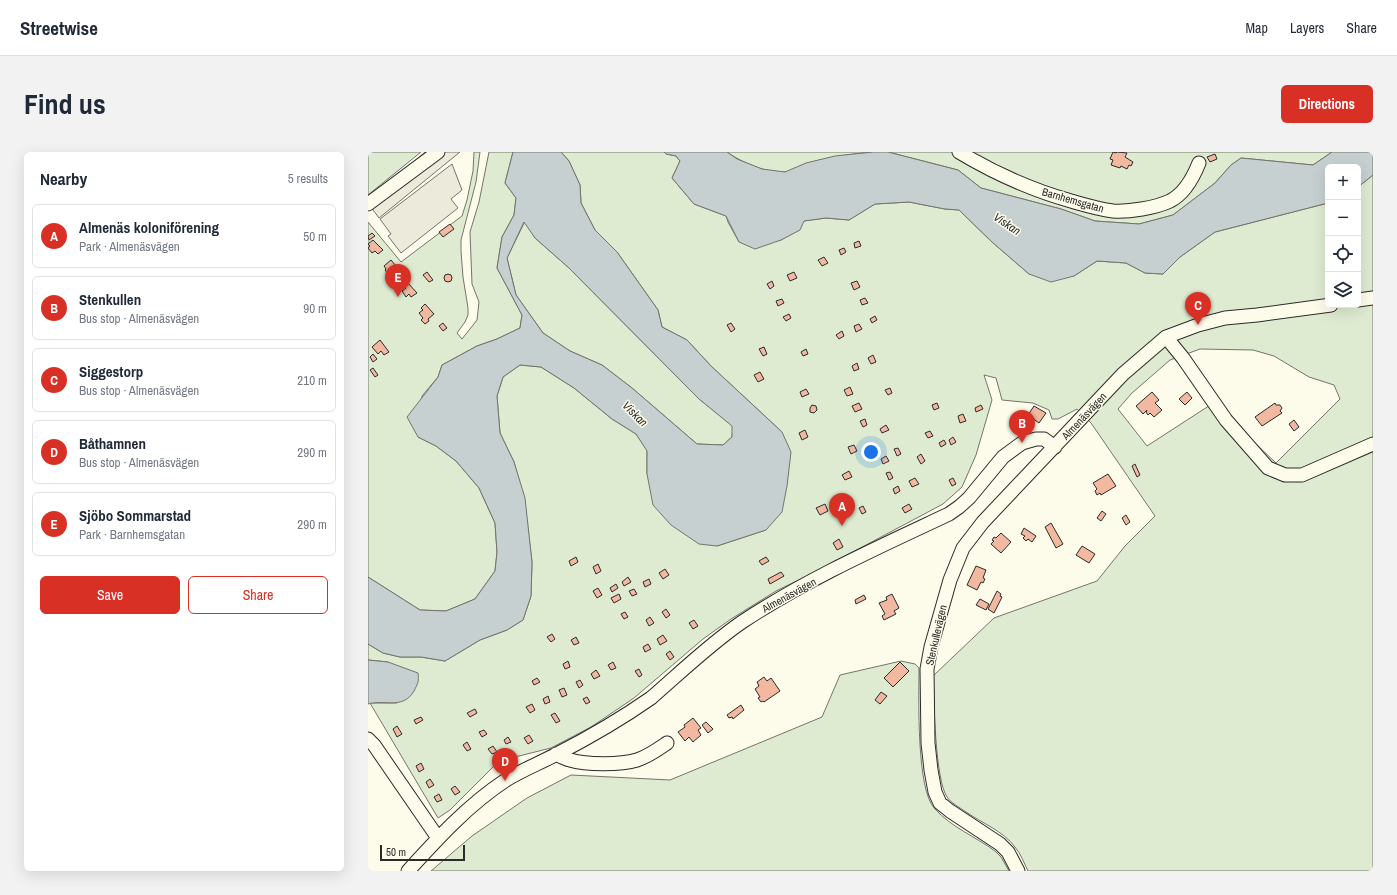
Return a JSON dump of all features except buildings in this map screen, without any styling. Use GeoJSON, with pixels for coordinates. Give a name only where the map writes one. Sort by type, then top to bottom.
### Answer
{"type":"FeatureCollection","features":[{"type":"Feature","properties":{"kind":"street"},"geometry":{"type":"LineString","coordinates":[[368,204],[438,152]]}},
{"type":"Feature","properties":{"kind":"street","name":"Barnhemsgatan"},"geometry":{"type":"LineString","coordinates":[[959,152],[1014,181],[1051,195],[1088,206],[1113,211],[1132,210],[1170,201],[1182,192],[1193,177],[1199,163]]}},
{"type":"Feature","properties":{"kind":"street"},"geometry":{"type":"LineString","coordinates":[[1361,300],[1373,298]]}},
{"type":"Feature","properties":{"kind":"street","name":"Almenäsvägen"},"geometry":{"type":"LineString","coordinates":[[408,871],[438,838],[471,806],[493,789],[516,774],[618,720],[647,701],[725,635],[765,607],[853,560],[949,514],[960,507],[1003,457],[1022,443],[1036,439],[1044,439],[1055,447],[1123,374],[1166,337],[1198,325],[1225,318],[1325,306]]}},
{"type":"Feature","properties":{"kind":"street"},"geometry":{"type":"LineString","coordinates":[[1166,337],[1183,358],[1226,420],[1268,468],[1285,475],[1302,475],[1373,444]]}},
{"type":"Feature","properties":{"kind":"street","name":"Stenkullevägen"},"geometry":{"type":"LineString","coordinates":[[1018,871],[1008,852],[1000,844],[940,803],[935,792],[930,770],[928,743],[927,669],[931,647],[944,599],[963,548],[983,522],[1055,447]]}},
{"type":"Feature","properties":{"kind":"street"},"geometry":{"type":"LineString","coordinates":[[368,740],[374,745],[438,838]]}},
{"type":"Feature","properties":{"kind":"street"},"geometry":{"type":"LineString","coordinates":[[556,754],[569,760],[587,763],[617,763],[636,760],[650,755],[667,743]]}},
{"type":"Feature","properties":{"kind":"green space"},"geometry":{"type":"Polygon","coordinates":[[[368,152],[421,152],[368,195],[368,152]]]}},
{"type":"Feature","properties":{"kind":"green space"},"geometry":{"type":"Polygon","coordinates":[[[474,152],[480,152],[476,182],[461,240],[463,277],[468,315],[457,333],[462,339],[477,320],[479,302],[472,284],[470,232],[479,202],[489,152],[513,152],[505,183],[516,198],[514,215],[502,237],[497,268],[522,315],[520,328],[497,339],[477,346],[442,365],[438,377],[422,396],[418,437],[436,446],[456,461],[479,488],[495,523],[497,552],[495,571],[475,599],[446,611],[420,610],[368,577],[368,222],[401,262],[462,216],[473,171],[474,152]]]}},
{"type":"Feature","properties":{"kind":"green space"},"geometry":{"type":"Polygon","coordinates":[[[561,152],[664,152],[666,154],[676,156],[680,161],[672,178],[694,204],[726,216],[739,242],[781,240],[799,230],[803,221],[826,218],[849,220],[875,204],[909,202],[945,209],[959,210],[992,242],[1029,274],[1074,276],[1097,261],[1126,263],[1145,273],[1163,274],[1180,257],[1215,232],[1325,204],[1325,308],[1361,308],[1361,185],[1373,175],[1373,871],[1028,871],[1019,853],[1005,836],[966,812],[947,797],[943,788],[938,757],[933,676],[994,618],[1097,581],[1125,546],[1155,516],[1091,423],[1077,409],[1058,419],[1052,419],[1049,410],[1033,403],[1002,400],[996,378],[984,375],[992,400],[976,455],[962,487],[943,504],[819,570],[776,591],[731,619],[703,639],[634,698],[591,727],[551,748],[499,761],[450,810],[438,818],[370,703],[397,703],[388,662],[368,660],[368,644],[383,653],[400,657],[421,657],[445,661],[480,640],[507,630],[523,620],[531,596],[532,562],[524,498],[514,462],[500,433],[497,396],[503,377],[520,365],[541,367],[574,388],[612,419],[636,434],[647,450],[647,474],[717,546],[766,530],[782,432],[711,366],[687,340],[662,327],[658,310],[617,252],[595,230],[581,203],[580,185],[569,161],[561,152]],[[1200,349],[1170,360],[1132,393],[1118,409],[1147,446],[1218,400],[1236,425],[1276,463],[1340,399],[1334,385],[1309,377],[1274,356],[1253,350],[1200,349]]]}},
{"type":"Feature","properties":{"kind":"green space"},"geometry":{"type":"Polygon","coordinates":[[[727,152],[873,152],[824,159],[808,163],[785,172],[778,172],[755,166],[740,160],[727,152]]]}},
{"type":"Feature","properties":{"kind":"green space"},"geometry":{"type":"Polygon","coordinates":[[[888,152],[1332,152],[1313,165],[1241,158],[1231,165],[1215,183],[1173,215],[1139,224],[1095,221],[1061,209],[981,188],[958,170],[888,152]]]}},
{"type":"Feature","properties":{"kind":"green space"},"geometry":{"type":"Polygon","coordinates":[[[525,221],[535,238],[569,268],[699,399],[733,426],[732,437],[723,445],[697,444],[632,388],[602,365],[570,351],[543,333],[516,295],[507,258],[525,221]]]}},
{"type":"Feature","properties":{"kind":"green space"},"geometry":{"type":"Polygon","coordinates":[[[901,661],[915,664],[919,668],[920,743],[924,783],[929,799],[935,809],[948,821],[995,851],[1001,857],[1009,871],[431,871],[472,836],[527,798],[571,775],[670,780],[822,717],[840,675],[901,661]]]}},
{"type":"Feature","properties":{"kind":"shaded area"},"geometry":{"type":"Polygon","coordinates":[[[425,152],[460,152],[379,218],[368,201],[425,152]]]}},
{"type":"Feature","properties":{"kind":"shaded area"},"geometry":{"type":"Polygon","coordinates":[[[452,164],[462,190],[451,199],[458,208],[401,253],[388,236],[391,234],[380,219],[452,164]]]}},
{"type":"Feature","properties":{"kind":"water","name":"Viskan"},"geometry":{"type":"Polygon","coordinates":[[[513,152],[561,152],[569,161],[580,185],[581,203],[595,230],[617,252],[658,310],[662,327],[687,340],[711,366],[782,432],[791,452],[782,512],[766,530],[717,546],[699,544],[671,525],[653,505],[647,474],[647,451],[636,434],[612,419],[574,388],[541,367],[520,365],[503,377],[497,396],[500,433],[514,462],[525,498],[532,562],[531,596],[523,620],[507,630],[480,640],[445,661],[421,657],[400,657],[383,653],[368,644],[368,577],[420,610],[446,611],[475,599],[495,571],[497,552],[495,523],[479,488],[456,461],[436,446],[418,437],[407,417],[438,377],[442,365],[477,346],[497,339],[520,328],[522,315],[497,268],[502,237],[514,215],[516,198],[505,183],[513,152]],[[524,222],[507,258],[516,295],[543,333],[570,351],[602,365],[632,388],[697,444],[723,445],[732,437],[732,426],[699,399],[569,268],[535,238],[524,222]]]}},
{"type":"Feature","properties":{"kind":"water","name":"Viskan"},"geometry":{"type":"Polygon","coordinates":[[[664,152],[727,152],[737,159],[762,169],[785,172],[806,163],[835,156],[888,152],[958,170],[981,188],[1061,209],[1095,221],[1139,224],[1173,215],[1215,183],[1231,165],[1241,158],[1313,165],[1332,152],[1373,152],[1373,175],[1361,185],[1361,164],[1325,164],[1325,204],[1215,232],[1180,257],[1163,274],[1145,273],[1126,263],[1097,261],[1074,276],[1051,282],[1029,274],[992,242],[959,210],[945,209],[909,202],[875,204],[849,220],[826,218],[804,221],[800,230],[781,240],[755,249],[739,242],[726,216],[694,204],[672,178],[680,161],[676,156],[666,154],[664,152]]]}},
{"type":"Feature","properties":{"kind":"water"},"geometry":{"type":"Polygon","coordinates":[[[368,660],[388,662],[418,673],[417,684],[410,697],[393,703],[368,704],[368,660]]]}},
{"type":"Feature","properties":{"kind":"place","name":"Sjöbo Sommarstad"},"geometry":{"type":"Point","coordinates":[398,297]}},
{"type":"Feature","properties":{"kind":"place","name":"Siggestorp"},"geometry":{"type":"Point","coordinates":[1198,325]}},
{"type":"Feature","properties":{"kind":"place","name":"Stenkullen"},"geometry":{"type":"Point","coordinates":[1022,443]}},
{"type":"Feature","properties":{"kind":"place","name":"Almenäs koloniförening"},"geometry":{"type":"Point","coordinates":[842,526]}},
{"type":"Feature","properties":{"kind":"place","name":"Båthamnen"},"geometry":{"type":"Point","coordinates":[505,781]}}]}
